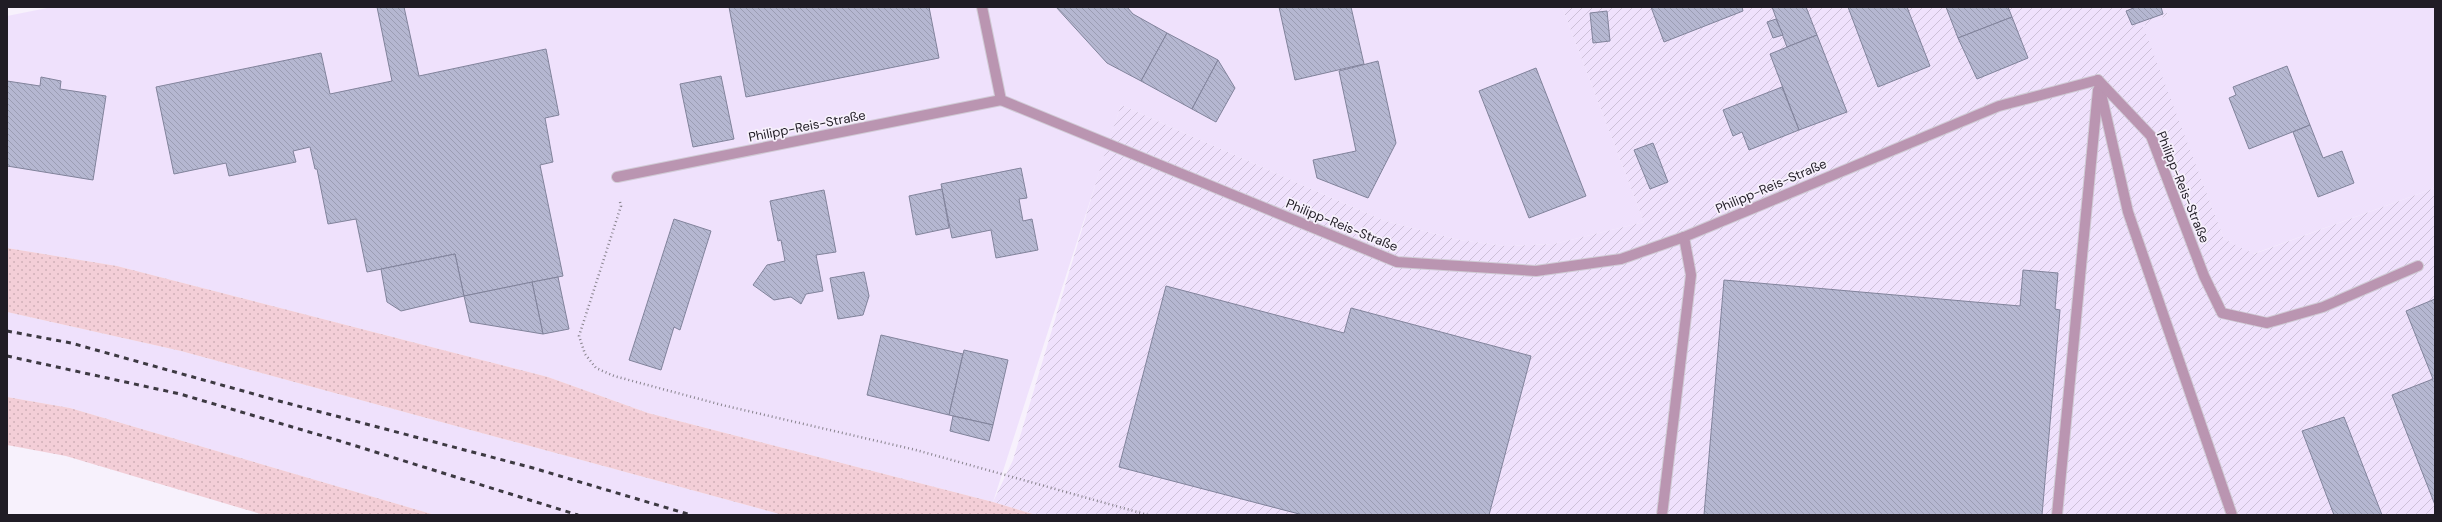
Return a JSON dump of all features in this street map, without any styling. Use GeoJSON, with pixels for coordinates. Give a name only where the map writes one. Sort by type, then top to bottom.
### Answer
{"type":"FeatureCollection","features":[{"type":"Feature","properties":{"kind":"street"},"geometry":{"type":"LineString","coordinates":[[982,7],[1001,100]]}},
{"type":"Feature","properties":{"kind":"street"},"geometry":{"type":"LineString","coordinates":[[2057,515],[2098,80]]}},
{"type":"Feature","properties":{"kind":"street"},"geometry":{"type":"LineString","coordinates":[[2098,80],[2128,212],[2232,515]]}},
{"type":"Feature","properties":{"kind":"street","name":"Philipp-Reis-Straße"},"geometry":{"type":"LineString","coordinates":[[617,177],[1001,100],[1397,262],[1536,271],[1621,259],[1684,236],[1999,106],[2098,80],[2151,136],[2204,276],[2222,313],[2267,323],[2323,307],[2418,266]]}},
{"type":"Feature","properties":{"kind":"street"},"geometry":{"type":"LineString","coordinates":[[1662,515],[1691,275],[1684,236]]}},
{"type":"Feature","properties":{"kind":"path"},"geometry":{"type":"LineString","coordinates":[[617,177],[621,206],[579,336],[585,354],[596,368],[621,378],[722,405],[916,450],[1148,515]]}},
{"type":"Feature","properties":{"kind":"shaded area"},"geometry":{"type":"Polygon","coordinates":[[[52,7],[1562,7],[1644,222],[1554,244],[1506,246],[1459,240],[1382,220],[1121,105],[993,502],[648,413],[548,377],[117,266],[7,248],[7,16],[52,7]]]}},
{"type":"Feature","properties":{"kind":"shaded area"},"geometry":{"type":"Polygon","coordinates":[[[1562,7],[2165,7],[2168,15],[2143,26],[2224,239],[2254,254],[2435,188],[2435,515],[1036,515],[993,502],[1013,460],[1103,159],[1121,105],[1382,220],[1459,240],[1506,246],[1554,244],[1644,222],[1562,7]]]}},
{"type":"Feature","properties":{"kind":"shaded area"},"geometry":{"type":"Polygon","coordinates":[[[2165,7],[2435,7],[2435,188],[2253,254],[2224,239],[2142,26],[2168,15],[2165,7]]]}},
{"type":"Feature","properties":{"kind":"shaded area"},"geometry":{"type":"Polygon","coordinates":[[[7,248],[117,266],[548,377],[648,413],[993,502],[1036,515],[783,515],[181,351],[7,312],[7,248]]]}},
{"type":"Feature","properties":{"kind":"shaded area"},"geometry":{"type":"Polygon","coordinates":[[[7,312],[181,351],[783,515],[435,515],[70,408],[7,397],[7,312]]]}},
{"type":"Feature","properties":{"kind":"shaded area"},"geometry":{"type":"Polygon","coordinates":[[[7,397],[70,408],[435,515],[264,515],[66,456],[7,445],[7,397]]]}},
{"type":"Feature","properties":{"kind":"building"},"geometry":{"type":"Polygon","coordinates":[[[377,7],[404,7],[419,76],[546,49],[559,115],[545,118],[553,162],[540,165],[563,276],[464,296],[455,254],[367,272],[356,219],[328,224],[317,169],[315,169],[310,147],[293,151],[296,162],[229,176],[226,163],[174,174],[156,87],[321,53],[330,94],[392,81],[377,7]]]}},
{"type":"Feature","properties":{"kind":"building"},"geometry":{"type":"Polygon","coordinates":[[[729,7],[929,7],[939,58],[746,97],[729,7]]]}},
{"type":"Feature","properties":{"kind":"building"},"geometry":{"type":"Polygon","coordinates":[[[1056,7],[1127,7],[1133,14],[1167,33],[1141,81],[1107,63],[1056,7]]]}},
{"type":"Feature","properties":{"kind":"building"},"geometry":{"type":"Polygon","coordinates":[[[1279,7],[1351,7],[1364,64],[1295,80],[1279,7]]]}},
{"type":"Feature","properties":{"kind":"building"},"geometry":{"type":"Polygon","coordinates":[[[1651,7],[1742,7],[1743,11],[1664,42],[1651,7]]]}},
{"type":"Feature","properties":{"kind":"building"},"geometry":{"type":"Polygon","coordinates":[[[1772,7],[1806,7],[1817,35],[1787,47],[1772,7]]]}},
{"type":"Feature","properties":{"kind":"building"},"geometry":{"type":"Polygon","coordinates":[[[1848,7],[1907,7],[1930,66],[1878,87],[1848,7]]]}},
{"type":"Feature","properties":{"kind":"building"},"geometry":{"type":"Polygon","coordinates":[[[1946,7],[2008,7],[2012,17],[1958,38],[1946,7]]]}},
{"type":"Feature","properties":{"kind":"building"},"geometry":{"type":"Polygon","coordinates":[[[2136,7],[2161,7],[2163,14],[2132,25],[2126,11],[2136,7]]]}},
{"type":"Feature","properties":{"kind":"building"},"geometry":{"type":"Polygon","coordinates":[[[1607,11],[1610,41],[1593,43],[1590,13],[1607,11]]]}},
{"type":"Feature","properties":{"kind":"building"},"geometry":{"type":"Polygon","coordinates":[[[2012,17],[2028,58],[1977,79],[1958,38],[2012,17]]]}},
{"type":"Feature","properties":{"kind":"building"},"geometry":{"type":"Polygon","coordinates":[[[1776,19],[1783,35],[1773,38],[1767,22],[1776,19]]]}},
{"type":"Feature","properties":{"kind":"building"},"geometry":{"type":"Polygon","coordinates":[[[1167,33],[1218,60],[1192,109],[1141,81],[1167,33]]]}},
{"type":"Feature","properties":{"kind":"building"},"geometry":{"type":"Polygon","coordinates":[[[1817,35],[1847,112],[1799,130],[1770,54],[1817,35]]]}},
{"type":"Feature","properties":{"kind":"building"},"geometry":{"type":"Polygon","coordinates":[[[1218,60],[1235,88],[1216,122],[1192,109],[1218,60]]]}},
{"type":"Feature","properties":{"kind":"building"},"geometry":{"type":"Polygon","coordinates":[[[1378,61],[1396,143],[1368,198],[1317,178],[1313,160],[1356,151],[1339,71],[1378,61]]]}},
{"type":"Feature","properties":{"kind":"building"},"geometry":{"type":"Polygon","coordinates":[[[2287,66],[2310,125],[2249,149],[2229,98],[2236,95],[2233,87],[2287,66]]]}},
{"type":"Feature","properties":{"kind":"building"},"geometry":{"type":"Polygon","coordinates":[[[1536,68],[1586,196],[1529,218],[1479,91],[1536,68]]]}},
{"type":"Feature","properties":{"kind":"building"},"geometry":{"type":"Polygon","coordinates":[[[721,76],[734,139],[693,147],[680,84],[721,76]]]}},
{"type":"Feature","properties":{"kind":"building"},"geometry":{"type":"Polygon","coordinates":[[[41,77],[61,81],[60,89],[106,96],[93,180],[7,166],[7,81],[40,86],[41,77]]]}},
{"type":"Feature","properties":{"kind":"building"},"geometry":{"type":"Polygon","coordinates":[[[1782,87],[1799,130],[1749,150],[1742,132],[1733,136],[1723,110],[1782,87]]]}},
{"type":"Feature","properties":{"kind":"building"},"geometry":{"type":"Polygon","coordinates":[[[2310,125],[2323,158],[2342,151],[2354,183],[2318,197],[2293,132],[2310,125]]]}},
{"type":"Feature","properties":{"kind":"building"},"geometry":{"type":"Polygon","coordinates":[[[1653,143],[1668,182],[1650,189],[1634,150],[1653,143]]]}},
{"type":"Feature","properties":{"kind":"building"},"geometry":{"type":"Polygon","coordinates":[[[1021,168],[1027,198],[1019,199],[1023,221],[1032,219],[1038,250],[996,258],[991,230],[952,238],[941,184],[1021,168]]]}},
{"type":"Feature","properties":{"kind":"building"},"geometry":{"type":"Polygon","coordinates":[[[942,189],[949,228],[916,235],[909,196],[942,189]]]}},
{"type":"Feature","properties":{"kind":"building"},"geometry":{"type":"Polygon","coordinates":[[[824,190],[836,252],[816,255],[823,291],[806,294],[801,304],[791,297],[774,300],[753,285],[767,265],[785,261],[781,240],[778,241],[770,201],[824,190]]]}},
{"type":"Feature","properties":{"kind":"building"},"geometry":{"type":"Polygon","coordinates":[[[674,219],[711,231],[680,330],[674,327],[661,370],[629,360],[674,219]]]}},
{"type":"Feature","properties":{"kind":"building"},"geometry":{"type":"Polygon","coordinates":[[[455,254],[464,296],[401,311],[387,302],[381,269],[455,254]]]}},
{"type":"Feature","properties":{"kind":"building"},"geometry":{"type":"Polygon","coordinates":[[[2023,270],[2058,273],[2055,309],[2060,310],[2042,515],[1704,515],[1724,280],[2020,306],[2023,270]]]}},
{"type":"Feature","properties":{"kind":"building"},"geometry":{"type":"Polygon","coordinates":[[[864,272],[869,296],[863,315],[838,319],[830,278],[864,272]]]}},
{"type":"Feature","properties":{"kind":"building"},"geometry":{"type":"Polygon","coordinates":[[[558,277],[569,329],[543,334],[532,282],[558,277]]]}},
{"type":"Feature","properties":{"kind":"building"},"geometry":{"type":"Polygon","coordinates":[[[532,282],[543,334],[470,322],[464,296],[532,282]]]}},
{"type":"Feature","properties":{"kind":"building"},"geometry":{"type":"Polygon","coordinates":[[[1166,286],[1344,333],[1351,308],[1531,356],[1489,515],[1303,515],[1119,467],[1166,286]]]}},
{"type":"Feature","properties":{"kind":"building"},"geometry":{"type":"Polygon","coordinates":[[[2435,299],[2435,505],[2392,395],[2433,379],[2406,311],[2435,299]]]}},
{"type":"Feature","properties":{"kind":"building"},"geometry":{"type":"Polygon","coordinates":[[[881,335],[963,354],[949,415],[867,395],[881,335]]]}},
{"type":"Feature","properties":{"kind":"building"},"geometry":{"type":"Polygon","coordinates":[[[964,350],[1008,360],[993,425],[949,415],[964,350]]]}},
{"type":"Feature","properties":{"kind":"building"},"geometry":{"type":"Polygon","coordinates":[[[953,416],[993,425],[989,441],[950,431],[953,416]]]}},
{"type":"Feature","properties":{"kind":"building"},"geometry":{"type":"Polygon","coordinates":[[[2344,417],[2382,515],[2334,515],[2302,431],[2344,417]]]}},
{"type":"Feature","properties":{"kind":"railway"},"geometry":{"type":"LineString","coordinates":[[7,331],[71,343],[279,401],[533,468],[691,515]]}},
{"type":"Feature","properties":{"kind":"railway"},"geometry":{"type":"LineString","coordinates":[[7,356],[180,394],[340,441],[578,515]]}}]}
